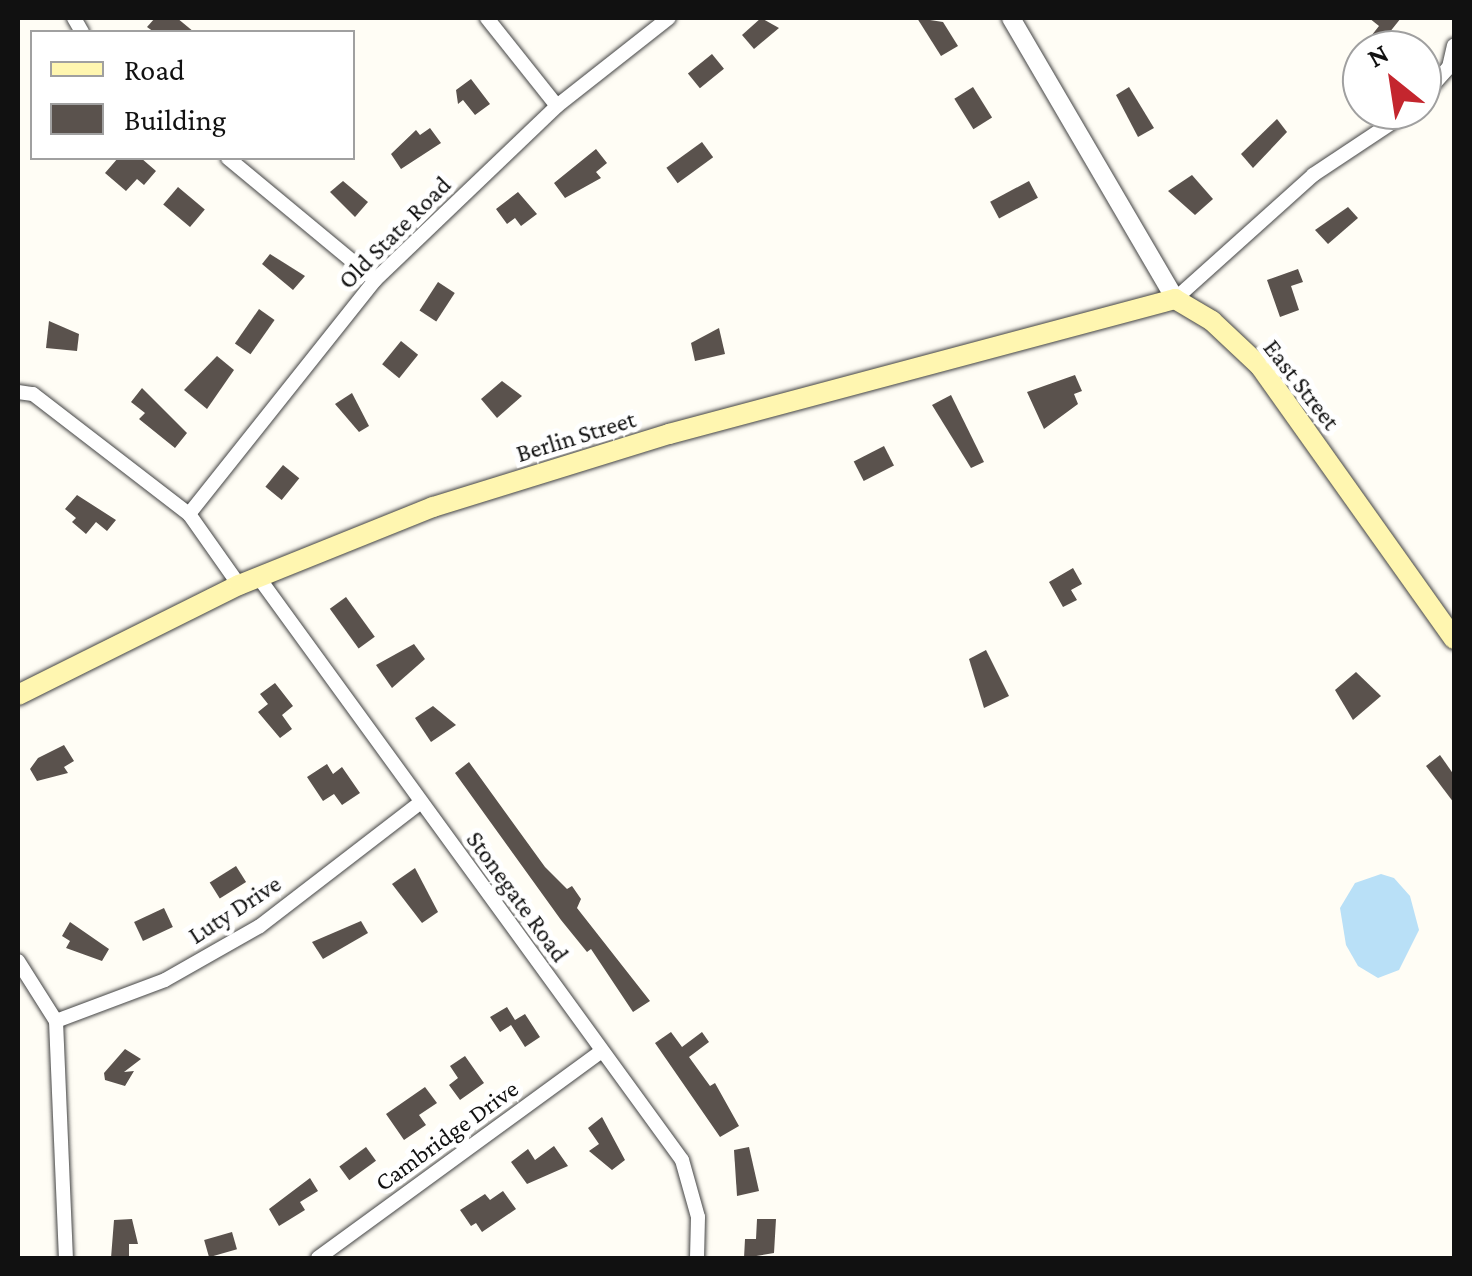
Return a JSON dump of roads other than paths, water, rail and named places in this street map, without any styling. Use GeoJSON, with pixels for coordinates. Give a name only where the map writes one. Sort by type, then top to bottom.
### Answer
{"type":"FeatureCollection","features":[{"type":"Feature","properties":{"kind":"main road","name":"Berlin Street"},"geometry":{"type":"LineString","coordinates":[[18,694],[249,582],[433,507],[669,434],[1175,299]]}},
{"type":"Feature","properties":{"kind":"main road","name":"East Street"},"geometry":{"type":"LineString","coordinates":[[1175,299],[1212,321],[1260,366],[1454,639]]}},
{"type":"Feature","properties":{"kind":"street"},"geometry":{"type":"LineString","coordinates":[[487,18],[557,106]]}},
{"type":"Feature","properties":{"kind":"street","name":"Old State Road"},"geometry":{"type":"LineString","coordinates":[[189,514],[375,280],[557,106],[669,18]]}},
{"type":"Feature","properties":{"kind":"street","name":"East Street"},"geometry":{"type":"LineString","coordinates":[[1011,18],[1175,299]]}},
{"type":"Feature","properties":{"kind":"street"},"geometry":{"type":"LineString","coordinates":[[1452,69],[1454,46]]}},
{"type":"Feature","properties":{"kind":"street"},"geometry":{"type":"LineString","coordinates":[[1175,299],[1313,175],[1380,130]]}},
{"type":"Feature","properties":{"kind":"street"},"geometry":{"type":"LineString","coordinates":[[230,160],[375,280]]}},
{"type":"Feature","properties":{"kind":"street","name":"Stonegate Road"},"geometry":{"type":"LineString","coordinates":[[18,392],[32,394],[189,514],[249,582],[420,802],[682,1160],[698,1217],[697,1258]]}},
{"type":"Feature","properties":{"kind":"street","name":"Luty Drive"},"geometry":{"type":"LineString","coordinates":[[56,1021],[165,980],[260,926],[420,802]]}},
{"type":"Feature","properties":{"kind":"street"},"geometry":{"type":"LineString","coordinates":[[18,960],[56,1021],[66,1258]]}},
{"type":"Feature","properties":{"kind":"street","name":"Cambridge Drive"},"geometry":{"type":"LineString","coordinates":[[318,1258],[602,1050]]}},
{"type":"Feature","properties":{"kind":"water"},"geometry":{"type":"Polygon","coordinates":[[[1381,874],[1394,878],[1410,896],[1419,930],[1399,970],[1378,978],[1358,966],[1346,945],[1340,908],[1355,883],[1381,874]]]}}]}
